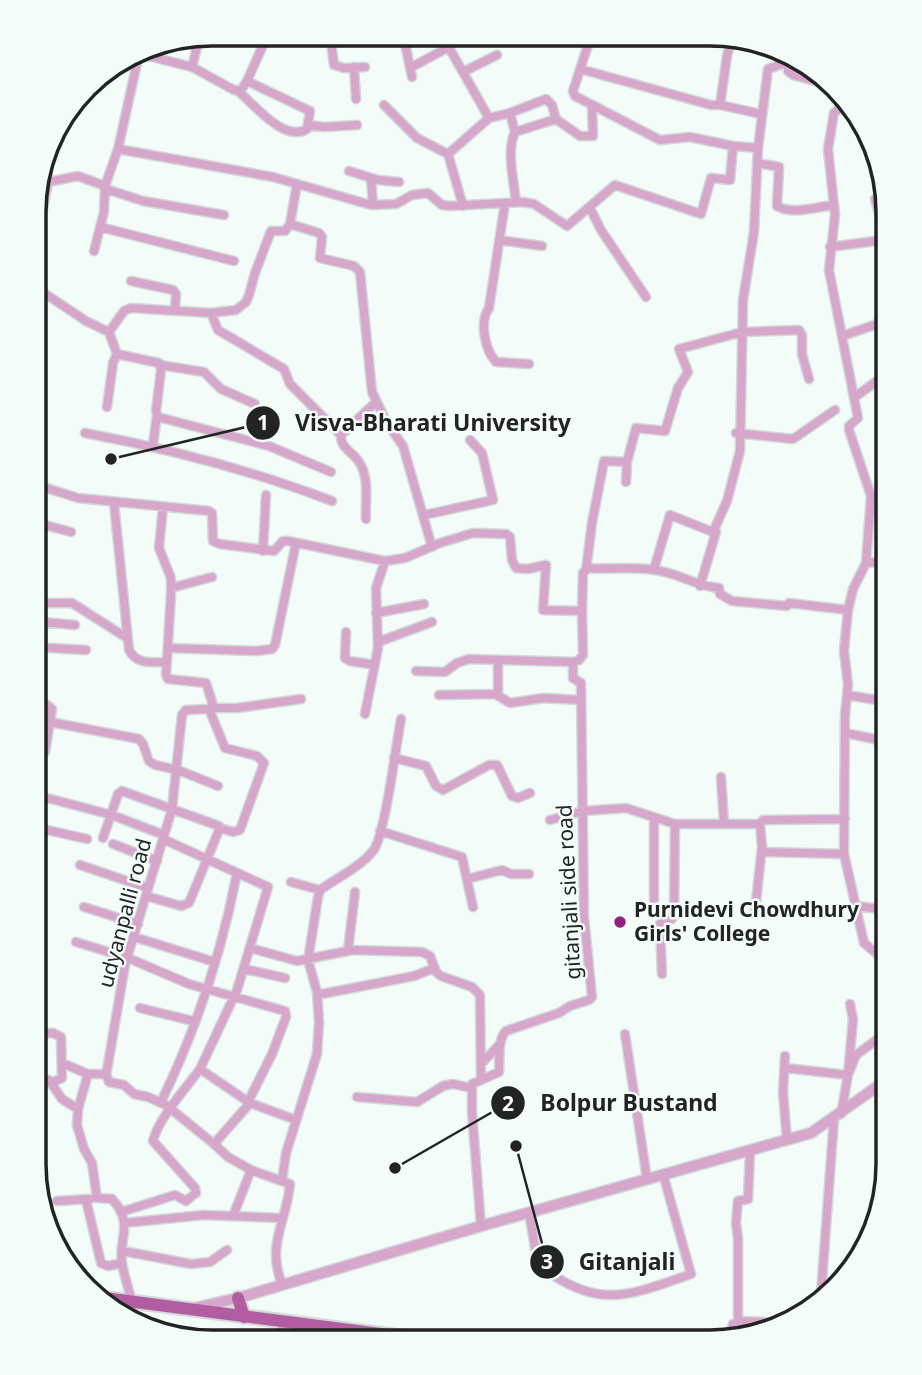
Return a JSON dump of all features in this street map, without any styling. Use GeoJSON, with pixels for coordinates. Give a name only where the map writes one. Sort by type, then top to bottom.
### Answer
{"type":"FeatureCollection","features":[{"type":"Feature","properties":{"kind":"main road"},"geometry":{"type":"LineString","coordinates":[[239,1298],[244,1317]]}},
{"type":"Feature","properties":{"kind":"main road"},"geometry":{"type":"LineString","coordinates":[[117,1299],[327,1329]]}},
{"type":"Feature","properties":{"kind":"street"},"geometry":{"type":"LineString","coordinates":[[238,91],[247,81],[263,46]]}},
{"type":"Feature","properties":{"kind":"street"},"geometry":{"type":"LineString","coordinates":[[332,46],[334,65],[365,67]]}},
{"type":"Feature","properties":{"kind":"street"},"geometry":{"type":"LineString","coordinates":[[406,46],[411,72],[449,47],[489,118]]}},
{"type":"Feature","properties":{"kind":"street"},"geometry":{"type":"LineString","coordinates":[[588,46],[573,91],[575,96],[660,140],[690,137],[758,148]]}},
{"type":"Feature","properties":{"kind":"street"},"geometry":{"type":"LineString","coordinates":[[192,67],[197,47]]}},
{"type":"Feature","properties":{"kind":"street"},"geometry":{"type":"LineString","coordinates":[[720,105],[729,47]]}},
{"type":"Feature","properties":{"kind":"street"},"geometry":{"type":"LineString","coordinates":[[463,72],[498,55]]}},
{"type":"Feature","properties":{"kind":"street"},"geometry":{"type":"LineString","coordinates":[[152,57],[192,67],[238,91],[278,128],[301,132],[309,125],[311,113],[308,110],[247,81]]}},
{"type":"Feature","properties":{"kind":"street"},"geometry":{"type":"LineString","coordinates":[[713,532],[727,501],[740,451],[738,434],[743,300],[754,232],[761,114],[768,69],[782,62]]}},
{"type":"Feature","properties":{"kind":"street"},"geometry":{"type":"LineString","coordinates":[[94,251],[136,65]]}},
{"type":"Feature","properties":{"kind":"street"},"geometry":{"type":"LineString","coordinates":[[788,66],[788,71],[793,75],[811,80]]}},
{"type":"Feature","properties":{"kind":"street"},"geometry":{"type":"LineString","coordinates":[[354,67],[356,99]]}},
{"type":"Feature","properties":{"kind":"street"},"geometry":{"type":"LineString","coordinates":[[580,69],[650,90],[761,114]]}},
{"type":"Feature","properties":{"kind":"street"},"geometry":{"type":"LineString","coordinates":[[448,154],[489,118],[547,99],[552,105],[555,119],[580,136],[593,136],[592,106]]}},
{"type":"Feature","properties":{"kind":"street"},"geometry":{"type":"LineString","coordinates":[[384,105],[417,138],[448,154],[463,206]]}},
{"type":"Feature","properties":{"kind":"street"},"geometry":{"type":"LineString","coordinates":[[839,107],[834,113],[828,149],[835,215],[829,270],[858,418],[849,426],[849,430],[871,496],[866,563],[853,589],[844,651],[848,685],[844,854],[864,943],[876,953]]}},
{"type":"Feature","properties":{"kind":"street"},"geometry":{"type":"LineString","coordinates":[[510,113],[515,132],[512,153],[516,201]]}},
{"type":"Feature","properties":{"kind":"street"},"geometry":{"type":"LineString","coordinates":[[515,132],[555,119]]}},
{"type":"Feature","properties":{"kind":"street"},"geometry":{"type":"LineString","coordinates":[[309,125],[357,125]]}},
{"type":"Feature","properties":{"kind":"street"},"geometry":{"type":"LineString","coordinates":[[118,149],[273,177],[373,205],[396,204],[412,195],[428,193],[442,205],[463,206],[516,201],[534,204],[568,226],[615,185],[701,214],[710,178],[730,180],[733,146]]}},
{"type":"Feature","properties":{"kind":"street"},"geometry":{"type":"LineString","coordinates":[[757,163],[779,167],[777,206],[788,210],[834,205]]}},
{"type":"Feature","properties":{"kind":"street"},"geometry":{"type":"LineString","coordinates":[[349,171],[371,178],[399,182]]}},
{"type":"Feature","properties":{"kind":"street"},"geometry":{"type":"LineString","coordinates":[[49,181],[78,176],[143,201],[224,215]]}},
{"type":"Feature","properties":{"kind":"street"},"geometry":{"type":"LineString","coordinates":[[371,178],[373,205]]}},
{"type":"Feature","properties":{"kind":"street"},"geometry":{"type":"LineString","coordinates":[[109,332],[127,309],[211,313],[232,312],[242,306],[249,295],[269,234],[273,230],[285,231],[290,224],[297,184]]}},
{"type":"Feature","properties":{"kind":"street"},"geometry":{"type":"LineString","coordinates":[[505,203],[489,308],[483,318],[483,324],[492,358],[496,362],[529,363]]}},
{"type":"Feature","properties":{"kind":"street"},"geometry":{"type":"LineString","coordinates":[[590,208],[601,230],[646,297]]}},
{"type":"Feature","properties":{"kind":"street"},"geometry":{"type":"LineString","coordinates":[[290,224],[319,233],[320,258],[354,266],[360,272],[372,392],[403,446],[432,547]]}},
{"type":"Feature","properties":{"kind":"street"},"geometry":{"type":"LineString","coordinates":[[100,227],[234,261]]}},
{"type":"Feature","properties":{"kind":"street"},"geometry":{"type":"LineString","coordinates":[[499,240],[542,246]]}},
{"type":"Feature","properties":{"kind":"street"},"geometry":{"type":"LineString","coordinates":[[830,247],[876,241]]}},
{"type":"Feature","properties":{"kind":"street"},"geometry":{"type":"LineString","coordinates":[[131,281],[173,290],[176,294],[176,310]]}},
{"type":"Feature","properties":{"kind":"street"},"geometry":{"type":"LineString","coordinates":[[46,294],[86,321],[109,332],[117,354],[113,363],[107,407]]}},
{"type":"Feature","properties":{"kind":"street"},"geometry":{"type":"LineString","coordinates":[[211,313],[218,330],[284,369],[290,384],[341,435],[342,444],[359,462],[365,475],[366,519]]}},
{"type":"Feature","properties":{"kind":"street"},"geometry":{"type":"LineString","coordinates":[[842,336],[876,324]]}},
{"type":"Feature","properties":{"kind":"street"},"geometry":{"type":"LineString","coordinates":[[626,482],[627,462],[636,428],[665,431],[672,404],[688,372],[679,349],[742,332],[799,330],[809,379]]}},
{"type":"Feature","properties":{"kind":"street"},"geometry":{"type":"LineString","coordinates":[[117,354],[204,372],[221,389],[255,404]]}},
{"type":"Feature","properties":{"kind":"street"},"geometry":{"type":"LineString","coordinates":[[153,445],[160,365]]}},
{"type":"Feature","properties":{"kind":"street"},"geometry":{"type":"LineString","coordinates":[[855,397],[876,382]]}},
{"type":"Feature","properties":{"kind":"street"},"geometry":{"type":"LineString","coordinates":[[341,435],[376,402]]}},
{"type":"Feature","properties":{"kind":"street"},"geometry":{"type":"LineString","coordinates":[[738,434],[793,439],[835,410]]}},
{"type":"Feature","properties":{"kind":"street"},"geometry":{"type":"LineString","coordinates":[[157,415],[162,419],[269,446],[331,472]]}},
{"type":"Feature","properties":{"kind":"street"},"geometry":{"type":"LineString","coordinates":[[85,433],[153,445],[276,480],[332,501]]}},
{"type":"Feature","properties":{"kind":"street"},"geometry":{"type":"LineString","coordinates":[[424,515],[493,499],[482,453],[470,440]]}},
{"type":"Feature","properties":{"kind":"street"},"geometry":{"type":"LineString","coordinates":[[416,671],[445,672],[457,663],[469,659],[579,660],[583,655],[583,573],[586,570],[604,461],[627,462]]}},
{"type":"Feature","properties":{"kind":"street"},"geometry":{"type":"LineString","coordinates":[[46,488],[78,498],[209,511],[212,517],[213,541],[262,551],[274,551],[283,541],[371,556],[385,561],[405,558],[473,533],[506,534],[510,537],[512,560],[516,568],[546,565],[543,610],[582,611]]}},
{"type":"Feature","properties":{"kind":"street"},"geometry":{"type":"LineString","coordinates":[[262,551],[266,495]]}},
{"type":"Feature","properties":{"kind":"street"},"geometry":{"type":"LineString","coordinates":[[114,503],[127,638],[133,658],[140,662],[167,663]]}},
{"type":"Feature","properties":{"kind":"street"},"geometry":{"type":"LineString","coordinates":[[103,838],[118,794],[122,791],[220,828],[233,832],[240,830],[264,763],[257,756],[225,748],[210,709],[213,702],[206,683],[168,679],[166,675],[171,588],[159,548],[163,507]]}},
{"type":"Feature","properties":{"kind":"street"},"geometry":{"type":"LineString","coordinates":[[654,569],[670,515],[716,532],[700,586]]}},
{"type":"Feature","properties":{"kind":"street"},"geometry":{"type":"LineString","coordinates":[[46,525],[71,532]]}},
{"type":"Feature","properties":{"kind":"street"},"geometry":{"type":"LineString","coordinates":[[168,648],[257,651],[272,649],[296,543]]}},
{"type":"Feature","properties":{"kind":"street"},"geometry":{"type":"LineString","coordinates":[[365,713],[378,642],[376,588],[385,561]]}},
{"type":"Feature","properties":{"kind":"street"},"geometry":{"type":"LineString","coordinates":[[866,563],[876,562]]}},
{"type":"Feature","properties":{"kind":"street"},"geometry":{"type":"LineString","coordinates":[[586,570],[654,569],[700,586],[719,588],[720,594],[732,601],[787,607],[789,603],[848,610]]}},
{"type":"Feature","properties":{"kind":"street"},"geometry":{"type":"LineString","coordinates":[[171,588],[212,577]]}},
{"type":"Feature","properties":{"kind":"street"},"geometry":{"type":"LineString","coordinates":[[46,603],[72,603],[127,638]]}},
{"type":"Feature","properties":{"kind":"street"},"geometry":{"type":"LineString","coordinates":[[376,613],[424,604]]}},
{"type":"Feature","properties":{"kind":"street"},"geometry":{"type":"LineString","coordinates":[[46,622],[75,625]]}},
{"type":"Feature","properties":{"kind":"street"},"geometry":{"type":"LineString","coordinates":[[378,642],[432,622]]}},
{"type":"Feature","properties":{"kind":"street"},"geometry":{"type":"LineString","coordinates":[[346,632],[345,658],[375,665]]}},
{"type":"Feature","properties":{"kind":"street"},"geometry":{"type":"LineString","coordinates":[[46,648],[86,650]]}},
{"type":"Feature","properties":{"kind":"street"},"geometry":{"type":"LineString","coordinates":[[498,660],[498,694],[505,702],[510,704],[543,698],[581,700]]}},
{"type":"Feature","properties":{"kind":"street","name":"gitanjali side road"},"geometry":{"type":"LineString","coordinates":[[500,1044],[502,1034],[506,1031],[559,1013],[592,997],[584,917],[581,683],[573,678],[573,662]]}},
{"type":"Feature","properties":{"kind":"street"},"geometry":{"type":"LineString","coordinates":[[439,695],[498,694]]}},
{"type":"Feature","properties":{"kind":"street"},"geometry":{"type":"LineString","coordinates":[[847,695],[876,700]]}},
{"type":"Feature","properties":{"kind":"street"},"geometry":{"type":"LineString","coordinates":[[210,709],[301,699]]}},
{"type":"Feature","properties":{"kind":"street"},"geometry":{"type":"LineString","coordinates":[[46,706],[52,709],[46,746]]}},
{"type":"Feature","properties":{"kind":"street","name":"udyanpalli road"},"geometry":{"type":"LineString","coordinates":[[106,1074],[125,965],[172,809],[184,711],[210,709]]}},
{"type":"Feature","properties":{"kind":"street"},"geometry":{"type":"LineString","coordinates":[[291,882],[320,890],[338,880],[374,850],[401,719]]}},
{"type":"Feature","properties":{"kind":"street"},"geometry":{"type":"LineString","coordinates":[[50,722],[139,739],[149,761],[218,786]]}},
{"type":"Feature","properties":{"kind":"street"},"geometry":{"type":"LineString","coordinates":[[845,733],[876,739]]}},
{"type":"Feature","properties":{"kind":"street"},"geometry":{"type":"LineString","coordinates":[[394,758],[426,766],[436,786],[443,790],[489,765],[497,765],[512,796],[518,798],[530,793]]}},
{"type":"Feature","properties":{"kind":"street"},"geometry":{"type":"LineString","coordinates":[[721,777],[724,823]]}},
{"type":"Feature","properties":{"kind":"street"},"geometry":{"type":"LineString","coordinates":[[46,798],[112,815],[268,887],[234,998],[200,1069],[155,1133],[153,1141],[196,1193],[186,1200],[176,1195],[121,1212]]}},
{"type":"Feature","properties":{"kind":"street"},"geometry":{"type":"LineString","coordinates":[[550,820],[583,811],[626,808],[676,824],[760,824],[763,820],[845,819]]}},
{"type":"Feature","properties":{"kind":"street"},"geometry":{"type":"LineString","coordinates":[[654,817],[654,900]]}},
{"type":"Feature","properties":{"kind":"street"},"geometry":{"type":"LineString","coordinates":[[662,974],[660,924],[672,919],[674,915],[676,824]]}},
{"type":"Feature","properties":{"kind":"street"},"geometry":{"type":"LineString","coordinates":[[755,911],[762,852],[760,824]]}},
{"type":"Feature","properties":{"kind":"street"},"geometry":{"type":"LineString","coordinates":[[80,865],[186,906],[220,828]]}},
{"type":"Feature","properties":{"kind":"street"},"geometry":{"type":"LineString","coordinates":[[46,830],[88,839]]}},
{"type":"Feature","properties":{"kind":"street"},"geometry":{"type":"LineString","coordinates":[[380,831],[458,855],[464,861],[472,907]]}},
{"type":"Feature","properties":{"kind":"street"},"geometry":{"type":"LineString","coordinates":[[113,844],[157,861]]}},
{"type":"Feature","properties":{"kind":"street"},"geometry":{"type":"LineString","coordinates":[[762,852],[844,854]]}},
{"type":"Feature","properties":{"kind":"street"},"geometry":{"type":"LineString","coordinates":[[467,879],[502,870],[511,874],[529,873]]}},
{"type":"Feature","properties":{"kind":"street"},"geometry":{"type":"LineString","coordinates":[[160,1102],[206,989],[226,928],[237,873]]}},
{"type":"Feature","properties":{"kind":"street"},"geometry":{"type":"LineString","coordinates":[[282,1181],[286,1153],[317,1054],[317,995],[309,960],[320,890]]}},
{"type":"Feature","properties":{"kind":"street"},"geometry":{"type":"LineString","coordinates":[[348,951],[355,892]]}},
{"type":"Feature","properties":{"kind":"street"},"geometry":{"type":"LineString","coordinates":[[856,906],[876,908]]}},
{"type":"Feature","properties":{"kind":"street"},"geometry":{"type":"LineString","coordinates":[[84,907],[138,924]]}},
{"type":"Feature","properties":{"kind":"street"},"geometry":{"type":"LineString","coordinates":[[135,937],[215,962]]}},
{"type":"Feature","properties":{"kind":"street"},"geometry":{"type":"LineString","coordinates":[[76,942],[128,958],[189,984],[286,1012],[272,1054],[249,1103],[214,1144]]}},
{"type":"Feature","properties":{"kind":"street"},"geometry":{"type":"LineString","coordinates":[[250,948],[288,960],[309,960],[348,951],[377,949],[422,952],[430,956],[441,976],[472,987],[480,995],[481,1079]]}},
{"type":"Feature","properties":{"kind":"street"},"geometry":{"type":"LineString","coordinates":[[317,995],[414,976],[435,968]]}},
{"type":"Feature","properties":{"kind":"street"},"geometry":{"type":"LineString","coordinates":[[244,969],[285,978]]}},
{"type":"Feature","properties":{"kind":"street"},"geometry":{"type":"LineString","coordinates":[[848,1075],[853,1019],[850,1004]]}},
{"type":"Feature","properties":{"kind":"street"},"geometry":{"type":"LineString","coordinates":[[140,1008],[193,1021]]}},
{"type":"Feature","properties":{"kind":"street"},"geometry":{"type":"LineString","coordinates":[[46,1033],[61,1037],[62,1078],[51,1083]]}},
{"type":"Feature","properties":{"kind":"street"},"geometry":{"type":"LineString","coordinates":[[625,1034],[647,1179]]}},
{"type":"Feature","properties":{"kind":"street"},"geometry":{"type":"LineString","coordinates":[[822,1286],[837,1116],[856,1055],[876,1040]]}},
{"type":"Feature","properties":{"kind":"street"},"geometry":{"type":"LineString","coordinates":[[481,1064],[500,1044]]}},
{"type":"Feature","properties":{"kind":"street"},"geometry":{"type":"LineString","coordinates":[[481,1226],[471,1088],[473,1082],[499,1072],[500,1044]]}},
{"type":"Feature","properties":{"kind":"street"},"geometry":{"type":"LineString","coordinates":[[785,1056],[783,1093],[787,1140]]}},
{"type":"Feature","properties":{"kind":"street"},"geometry":{"type":"LineString","coordinates":[[62,1063],[88,1074],[106,1074],[109,1083],[124,1085],[134,1094],[160,1102],[228,1157],[251,1170],[289,1183],[275,1259],[282,1284]]}},
{"type":"Feature","properties":{"kind":"street"},"geometry":{"type":"LineString","coordinates":[[785,1068],[848,1075]]}},
{"type":"Feature","properties":{"kind":"street"},"geometry":{"type":"LineString","coordinates":[[200,1069],[249,1103],[296,1120]]}},
{"type":"Feature","properties":{"kind":"street"},"geometry":{"type":"LineString","coordinates":[[88,1074],[78,1109],[77,1125],[84,1149],[92,1163],[97,1198]]}},
{"type":"Feature","properties":{"kind":"street"},"geometry":{"type":"LineString","coordinates":[[46,1080],[49,1080],[62,1099],[78,1109]]}},
{"type":"Feature","properties":{"kind":"street"},"geometry":{"type":"LineString","coordinates":[[357,1097],[418,1102],[443,1086],[453,1084],[471,1088]]}},
{"type":"Feature","properties":{"kind":"street"},"geometry":{"type":"LineString","coordinates":[[187,1310],[239,1298],[529,1212],[811,1133],[876,1088]]}},
{"type":"Feature","properties":{"kind":"street"},"geometry":{"type":"LineString","coordinates":[[738,1321],[736,1223],[738,1202],[748,1199],[750,1151]]}},
{"type":"Feature","properties":{"kind":"street"},"geometry":{"type":"LineString","coordinates":[[233,1216],[251,1170]]}},
{"type":"Feature","properties":{"kind":"street"},"geometry":{"type":"LineString","coordinates":[[529,1212],[538,1265],[582,1290],[604,1296],[632,1294],[691,1273],[663,1174]]}},
{"type":"Feature","properties":{"kind":"street"},"geometry":{"type":"LineString","coordinates":[[57,1202],[112,1199],[121,1212],[124,1223],[122,1263],[133,1309]]}},
{"type":"Feature","properties":{"kind":"street"},"geometry":{"type":"LineString","coordinates":[[86,1200],[101,1263],[108,1266],[122,1263]]}},
{"type":"Feature","properties":{"kind":"street"},"geometry":{"type":"LineString","coordinates":[[124,1223],[186,1216],[282,1218]]}},
{"type":"Feature","properties":{"kind":"street"},"geometry":{"type":"LineString","coordinates":[[123,1251],[191,1265],[210,1262],[227,1250]]}},
{"type":"Feature","properties":{"kind":"street"},"geometry":{"type":"LineString","coordinates":[[732,1328],[738,1321],[759,1322]]}},
{"type":"Feature","properties":{"kind":"street"},"geometry":{"type":"LineString","coordinates":[[282,1329],[283,1322]]}},
{"type":"Feature","properties":{"kind":"place","name":"Visva-Bharati University"},"geometry":{"type":"Point","coordinates":[111,459]}},
{"type":"Feature","properties":{"kind":"place","name":"Purnidevi Chowdhury Girls' College"},"geometry":{"type":"Point","coordinates":[620,922]}},
{"type":"Feature","properties":{"kind":"place","name":"Gitanjali"},"geometry":{"type":"Point","coordinates":[516,1146]}},
{"type":"Feature","properties":{"kind":"place","name":"Bolpur Bustand"},"geometry":{"type":"Point","coordinates":[395,1168]}}]}
